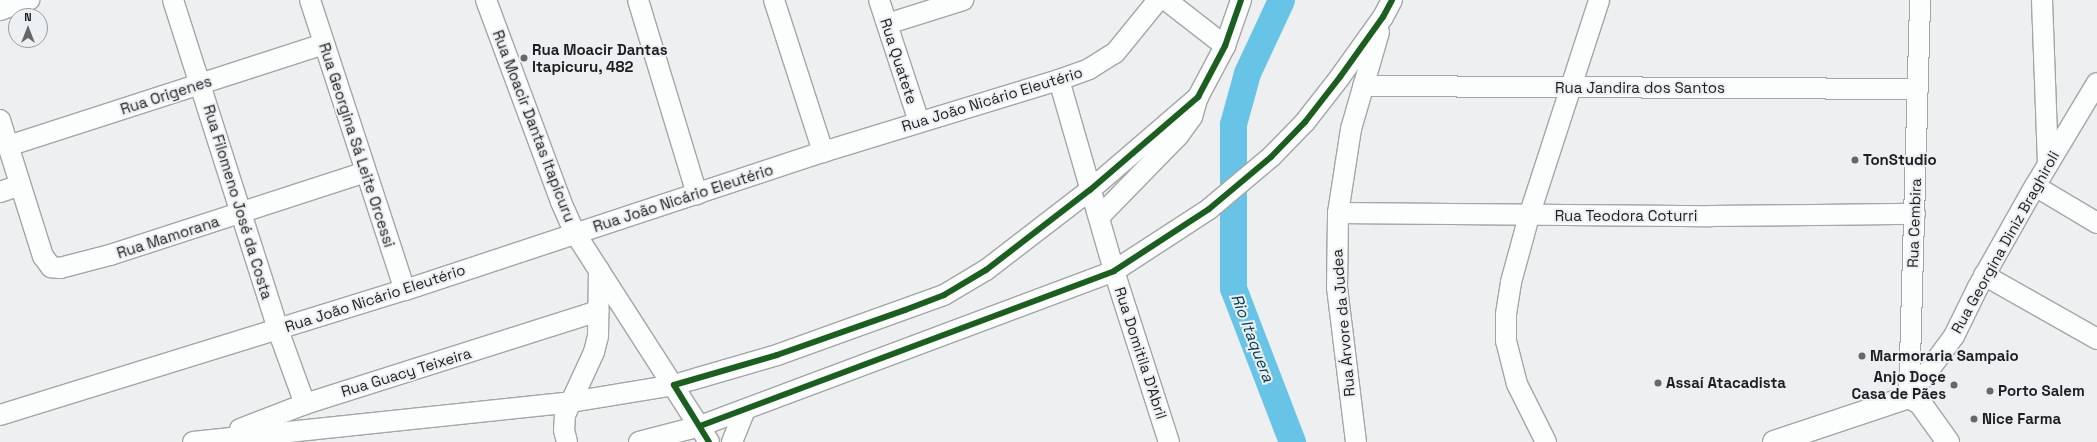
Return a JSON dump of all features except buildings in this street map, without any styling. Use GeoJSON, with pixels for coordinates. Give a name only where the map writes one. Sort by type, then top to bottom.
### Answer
{"type":"FeatureCollection","features":[{"type":"Feature","properties":{"kind":"main road"},"geometry":{"type":"LineString","coordinates":[[1774,442],[1909,397],[1920,403],[1948,442]]}},
{"type":"Feature","properties":{"kind":"street"},"geometry":{"type":"LineString","coordinates":[[0,10],[29,0]]}},
{"type":"Feature","properties":{"kind":"street","name":"Rua Filomeno José da Costa"},"geometry":{"type":"LineString","coordinates":[[173,0],[278,330],[305,404]]}},
{"type":"Feature","properties":{"kind":"street","name":"Rua Georgina Sá Leite Orcessi"},"geometry":{"type":"LineString","coordinates":[[310,0],[365,172],[405,290]]}},
{"type":"Feature","properties":{"kind":"street","name":"Rua Moacir Dantas Itapicuru"},"geometry":{"type":"LineString","coordinates":[[486,0],[561,202],[575,233],[674,385],[704,434]]}},
{"type":"Feature","properties":{"kind":"street"},"geometry":{"type":"LineString","coordinates":[[638,0],[697,194]]}},
{"type":"Feature","properties":{"kind":"street"},"geometry":{"type":"LineString","coordinates":[[774,0],[823,152]]}},
{"type":"Feature","properties":{"kind":"street","name":"Rua Quatete"},"geometry":{"type":"LineString","coordinates":[[880,0],[919,122]]}},
{"type":"Feature","properties":{"kind":"street"},"geometry":{"type":"LineString","coordinates":[[887,24],[963,0]]}},
{"type":"Feature","properties":{"kind":"street","name":"Rua João Nicário Eleutério"},"geometry":{"type":"LineString","coordinates":[[0,415],[405,290],[823,152],[1059,80],[1089,69],[1115,53],[1158,0]]}},
{"type":"Feature","properties":{"kind":"street"},"geometry":{"type":"LineString","coordinates":[[1166,0],[1225,46]]}},
{"type":"Feature","properties":{"kind":"street"},"geometry":{"type":"LineString","coordinates":[[1099,217],[1178,136],[1192,117],[1198,97],[1225,46],[1241,0]]}},
{"type":"Feature","properties":{"kind":"street"},"geometry":{"type":"LineString","coordinates":[[1546,442],[1517,384],[1505,329],[1511,282],[1530,216],[1599,0]]}},
{"type":"Feature","properties":{"kind":"street","name":"Rua Cembira"},"geometry":{"type":"LineString","coordinates":[[1909,397],[1920,0]]}},
{"type":"Feature","properties":{"kind":"street"},"geometry":{"type":"LineString","coordinates":[[2042,0],[2048,163]]}},
{"type":"Feature","properties":{"kind":"street"},"geometry":{"type":"LineString","coordinates":[[639,442],[704,434],[745,410],[1114,271],[1208,209],[1272,157],[1304,122],[1388,9]]}},
{"type":"Feature","properties":{"kind":"street","name":"Rua Árvore da Judea"},"geometry":{"type":"LineString","coordinates":[[1356,442],[1337,288],[1338,213],[1345,156],[1363,86],[1388,9]]}},
{"type":"Feature","properties":{"kind":"street","name":"Rua Origenes"},"geometry":{"type":"LineString","coordinates":[[8,146],[324,44]]}},
{"type":"Feature","properties":{"kind":"street","name":"Rua Domitila D'Abril"},"geometry":{"type":"LineString","coordinates":[[1059,80],[1114,271],[1169,442]]}},
{"type":"Feature","properties":{"kind":"street","name":"Rua Georgina Diniz Braghiroli"},"geometry":{"type":"LineString","coordinates":[[1909,397],[1954,336],[1984,275],[2048,163],[2097,83]]}},
{"type":"Feature","properties":{"kind":"street","name":"Rua Jandira dos Santos"},"geometry":{"type":"LineString","coordinates":[[1363,86],[1918,89]]}},
{"type":"Feature","properties":{"kind":"street"},"geometry":{"type":"LineString","coordinates":[[193,442],[216,438],[571,402],[674,385],[777,355],[944,295],[986,270],[1090,190],[1198,97]]}},
{"type":"Feature","properties":{"kind":"street"},"geometry":{"type":"LineString","coordinates":[[0,120],[20,185],[0,192]]}},
{"type":"Feature","properties":{"kind":"street","name":"Rua Mamorana"},"geometry":{"type":"LineString","coordinates":[[20,185],[43,256],[51,266],[72,267],[365,172]]}},
{"type":"Feature","properties":{"kind":"street"},"geometry":{"type":"LineString","coordinates":[[2035,186],[2097,223]]}},
{"type":"Feature","properties":{"kind":"street","name":"Rua Teodora Coturri"},"geometry":{"type":"LineString","coordinates":[[1338,213],[1530,216],[1915,214]]}},
{"type":"Feature","properties":{"kind":"street"},"geometry":{"type":"LineString","coordinates":[[567,442],[564,424],[571,402],[594,352],[599,311],[599,270]]}},
{"type":"Feature","properties":{"kind":"street"},"geometry":{"type":"LineString","coordinates":[[1984,275],[2097,339]]}},
{"type":"Feature","properties":{"kind":"street","name":"Rua Guacy Teixeira"},"geometry":{"type":"LineString","coordinates":[[216,438],[305,404],[599,311]]}},
{"type":"Feature","properties":{"kind":"street"},"geometry":{"type":"LineString","coordinates":[[1910,355],[1926,362],[1937,360]]}},
{"type":"Feature","properties":{"kind":"street"},"geometry":{"type":"LineString","coordinates":[[732,442],[745,410]]}},
{"type":"Feature","properties":{"kind":"waterway","name":"Rio Itaquera"},"geometry":{"type":"LineString","coordinates":[[1281,0],[1247,73],[1233,124],[1233,288],[1292,442]]}},
{"type":"Feature","properties":{"kind":"cycle path"},"geometry":{"type":"LineString","coordinates":[[709,442],[674,385],[777,355],[905,310],[944,295],[986,270],[1090,190],[1198,97],[1225,46],[1241,0]]}},
{"type":"Feature","properties":{"kind":"cycle path"},"geometry":{"type":"LineString","coordinates":[[700,426],[1114,271],[1209,209],[1271,157],[1305,122],[1340,77],[1383,17],[1392,0]]}},
{"type":"Feature","properties":{"kind":"place","name":"Rua Moacir Dantas Itapicuru, 482"},"geometry":{"type":"Point","coordinates":[524,58]}},
{"type":"Feature","properties":{"kind":"place","name":"TonStudio"},"geometry":{"type":"Point","coordinates":[1855,160]}},
{"type":"Feature","properties":{"kind":"place","name":"Marmoraria Sampaio"},"geometry":{"type":"Point","coordinates":[1862,356]}},
{"type":"Feature","properties":{"kind":"place","name":"Assaí Atacadista"},"geometry":{"type":"Point","coordinates":[1658,383]}},
{"type":"Feature","properties":{"kind":"place","name":"Anjo Doçe Casa de Pães"},"geometry":{"type":"Point","coordinates":[1954,385]}},
{"type":"Feature","properties":{"kind":"place","name":"Porto Salem"},"geometry":{"type":"Point","coordinates":[1990,391]}},
{"type":"Feature","properties":{"kind":"place","name":"Nice Farma"},"geometry":{"type":"Point","coordinates":[1974,419]}}]}
